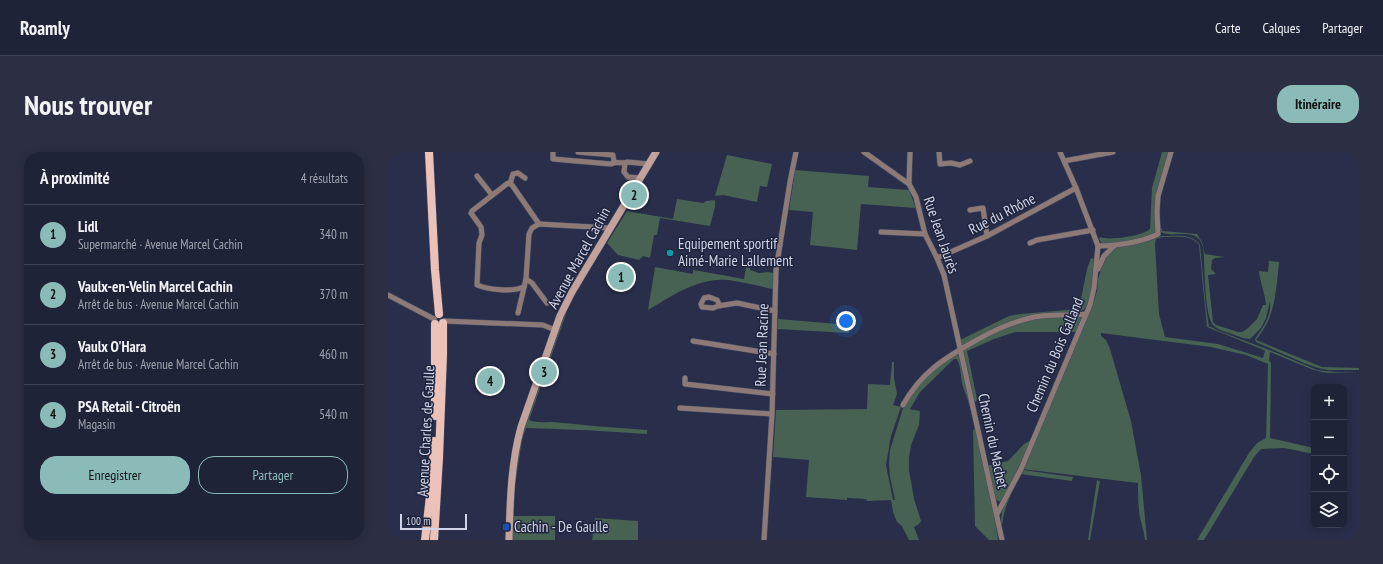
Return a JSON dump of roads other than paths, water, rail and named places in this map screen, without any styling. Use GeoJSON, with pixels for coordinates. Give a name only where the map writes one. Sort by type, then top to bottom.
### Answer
{"type":"FeatureCollection","features":[{"type":"Feature","properties":{"kind":"main road","name":"Avenue Charles de Gaulle"},"geometry":{"type":"LineString","coordinates":[[429,152],[435,270],[443,354],[434,540]]}},
{"type":"Feature","properties":{"kind":"main road","name":"Avenue Charles de Gaulle"},"geometry":{"type":"LineString","coordinates":[[426,540],[436,424],[439,320]]}},
{"type":"Feature","properties":{"kind":"street"},"geometry":{"type":"LineString","coordinates":[[553,152],[553,159],[611,164],[614,162],[649,164]]}},
{"type":"Feature","properties":{"kind":"street"},"geometry":{"type":"LineString","coordinates":[[578,152],[613,154],[614,162]]}},
{"type":"Feature","properties":{"kind":"street","name":"Avenue Marcel Cachin"},"geometry":{"type":"LineString","coordinates":[[509,540],[512,484],[517,445],[521,427],[555,330],[572,292],[656,152]]}},
{"type":"Feature","properties":{"kind":"street","name":"Rue Jean Racine"},"geometry":{"type":"LineString","coordinates":[[764,540],[773,394],[776,270],[796,152]]}},
{"type":"Feature","properties":{"kind":"street","name":"Rue Jean Jaurès"},"geometry":{"type":"LineString","coordinates":[[864,152],[909,184],[916,197],[925,234],[944,275],[960,348]]}},
{"type":"Feature","properties":{"kind":"street"},"geometry":{"type":"LineString","coordinates":[[909,184],[910,152]]}},
{"type":"Feature","properties":{"kind":"street"},"geometry":{"type":"LineString","coordinates":[[939,152],[940,164],[951,163],[960,165],[970,161]]}},
{"type":"Feature","properties":{"kind":"street"},"geometry":{"type":"LineString","coordinates":[[1060,152],[1093,230],[1098,246],[1114,246],[1150,238],[1158,234],[1158,196],[1171,152]]}},
{"type":"Feature","properties":{"kind":"street"},"geometry":{"type":"LineString","coordinates":[[1064,161],[1081,155],[1113,152]]}},
{"type":"Feature","properties":{"kind":"street"},"geometry":{"type":"LineString","coordinates":[[625,163],[624,172],[628,177],[640,178]]}},
{"type":"Feature","properties":{"kind":"street"},"geometry":{"type":"LineString","coordinates":[[510,184],[513,174],[518,173],[525,178]]}},
{"type":"Feature","properties":{"kind":"street"},"geometry":{"type":"LineString","coordinates":[[477,176],[492,195]]}},
{"type":"Feature","properties":{"kind":"street"},"geometry":{"type":"LineString","coordinates":[[510,184],[508,183],[471,213],[481,227],[482,235],[479,243],[477,285],[485,288],[517,290],[524,287]]}},
{"type":"Feature","properties":{"kind":"street"},"geometry":{"type":"LineString","coordinates":[[510,184],[540,224]]}},
{"type":"Feature","properties":{"kind":"street","name":"Rue du Rhône"},"geometry":{"type":"LineString","coordinates":[[937,258],[988,236],[1076,188]]}},
{"type":"Feature","properties":{"kind":"street"},"geometry":{"type":"LineString","coordinates":[[970,210],[983,208],[988,236]]}},
{"type":"Feature","properties":{"kind":"street"},"geometry":{"type":"LineString","coordinates":[[518,313],[526,278],[529,234],[532,228],[540,224],[610,228]]}},
{"type":"Feature","properties":{"kind":"street"},"geometry":{"type":"LineString","coordinates":[[1030,243],[1037,240],[1093,230]]}},
{"type":"Feature","properties":{"kind":"street"},"geometry":{"type":"LineString","coordinates":[[881,232],[925,234]]}},
{"type":"Feature","properties":{"kind":"street","name":"Chemin du Bois Galland"},"geometry":{"type":"LineString","coordinates":[[996,514],[1021,469],[1092,299],[1098,246]]}},
{"type":"Feature","properties":{"kind":"street"},"geometry":{"type":"LineString","coordinates":[[1096,274],[1104,256],[1114,246]]}},
{"type":"Feature","properties":{"kind":"street"},"geometry":{"type":"LineString","coordinates":[[526,278],[532,283],[547,303]]}},
{"type":"Feature","properties":{"kind":"street"},"geometry":{"type":"LineString","coordinates":[[388,295],[439,320],[543,325],[555,330]]}},
{"type":"Feature","properties":{"kind":"street"},"geometry":{"type":"LineString","coordinates":[[720,306],[737,303],[775,311]]}},
{"type":"Feature","properties":{"kind":"street"},"geometry":{"type":"LineString","coordinates":[[903,406],[914,387],[935,366],[960,348],[1003,326],[1044,315],[1086,314]]}},
{"type":"Feature","properties":{"kind":"street"},"geometry":{"type":"LineString","coordinates":[[694,341],[774,354]]}},
{"type":"Feature","properties":{"kind":"street","name":"Chemin du Machet"},"geometry":{"type":"LineString","coordinates":[[960,348],[1002,540]]}},
{"type":"Feature","properties":{"kind":"street"},"geometry":{"type":"LineString","coordinates":[[685,378],[685,384],[773,394]]}},
{"type":"Feature","properties":{"kind":"street"},"geometry":{"type":"LineString","coordinates":[[680,408],[772,414]]}},
{"type":"Feature","properties":{"kind":"place","name":"Vaulx-en-Velin Marcel Cachin"},"geometry":{"type":"Point","coordinates":[634,195]}},
{"type":"Feature","properties":{"kind":"place","name":"Equipement sportif Aimé-Marie Lallement"},"geometry":{"type":"Point","coordinates":[670,253]}},
{"type":"Feature","properties":{"kind":"place","name":"Lidl"},"geometry":{"type":"Point","coordinates":[621,277]}},
{"type":"Feature","properties":{"kind":"place","name":"Vaulx O'Hara"},"geometry":{"type":"Point","coordinates":[544,372]}},
{"type":"Feature","properties":{"kind":"place","name":"PSA Retail - Citroën"},"geometry":{"type":"Point","coordinates":[490,381]}},
{"type":"Feature","properties":{"kind":"place","name":"Cachin - De Gaulle"},"geometry":{"type":"Point","coordinates":[506,527]}}]}
